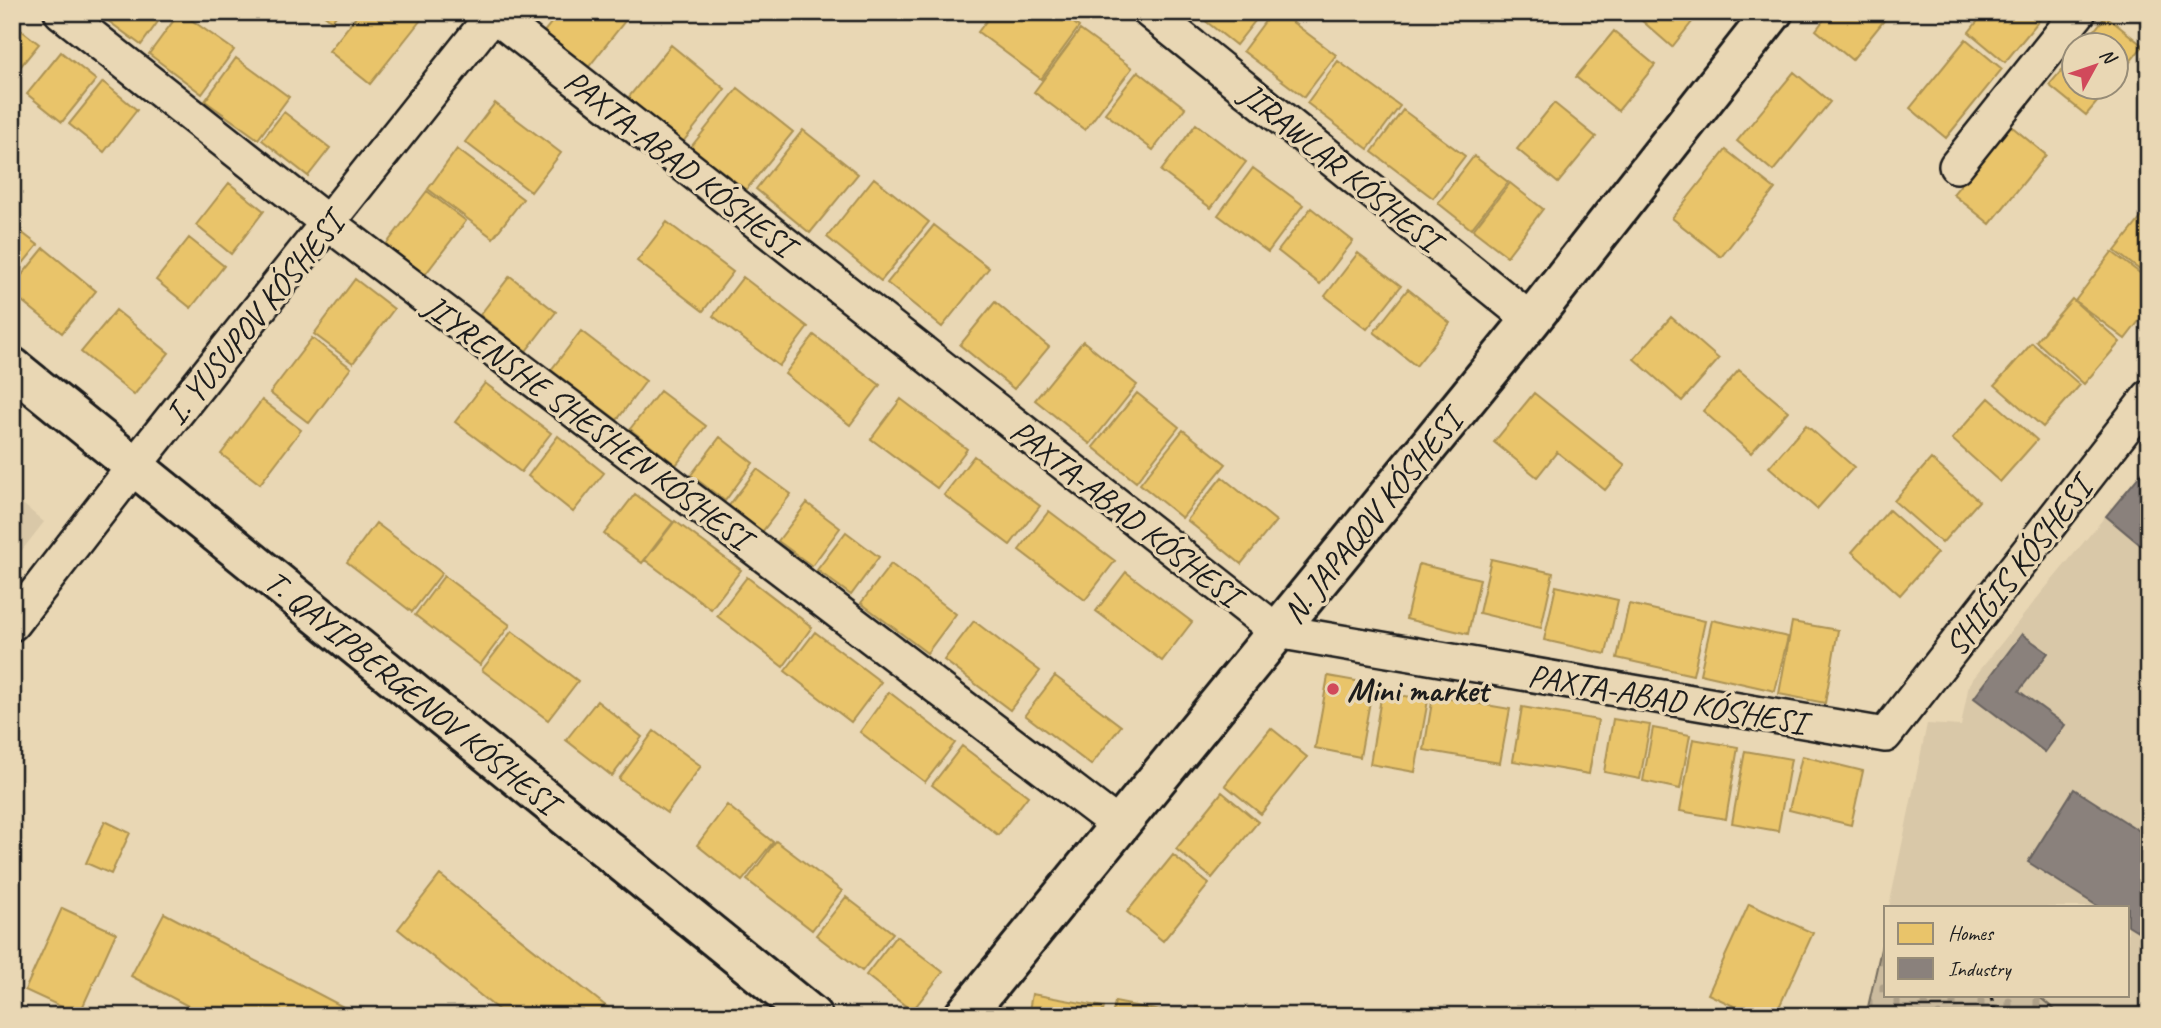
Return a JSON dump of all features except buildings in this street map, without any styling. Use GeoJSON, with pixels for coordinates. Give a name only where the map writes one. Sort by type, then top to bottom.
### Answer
{"type":"FeatureCollection","features":[{"type":"Feature","properties":{"kind":"main road","name":"N. JAPAQOV KÓSHESI"},"geometry":{"type":"LineString","coordinates":[[964,1016],[1531,320],[1773,12]]}},
{"type":"Feature","properties":{"kind":"main road"},"geometry":{"type":"LineString","coordinates":[[12,367],[812,1016]]}},
{"type":"Feature","properties":{"kind":"street","name":"JIYRENSHE SHESHEN KÓSHESI"},"geometry":{"type":"LineString","coordinates":[[61,12],[328,223],[1118,825]]}},
{"type":"Feature","properties":{"kind":"street"},"geometry":{"type":"LineString","coordinates":[[1150,12],[1531,320]]}},
{"type":"Feature","properties":{"kind":"street"},"geometry":{"type":"LineString","coordinates":[[1956,166],[2079,12]]}},
{"type":"Feature","properties":{"kind":"street","name":"I. YUSUPOV KÓSHESI"},"geometry":{"type":"LineString","coordinates":[[12,624],[493,13]]}},
{"type":"Feature","properties":{"kind":"street","name":"PAXTA-ABAD KÓSHESI"},"geometry":{"type":"LineString","coordinates":[[493,13],[1277,631],[1885,735],[2149,397]]}},
{"type":"Feature","properties":{"kind":"path"},"geometry":{"type":"LineString","coordinates":[[1991,996],[1993,1016]]}},
{"type":"Feature","properties":{"kind":"shaded area"},"geometry":{"type":"Polygon","coordinates":[[[2149,464],[2149,1008],[2143,1016],[2062,1016],[2038,996],[2130,996],[2130,906],[1889,906],[1927,724],[1961,726],[1969,684],[2149,464]]]}},
{"type":"Feature","properties":{"kind":"shaded area"},"geometry":{"type":"Polygon","coordinates":[[[12,495],[44,522],[12,563],[12,495]]]}},
{"type":"Feature","properties":{"kind":"green space"},"geometry":{"type":"Polygon","coordinates":[[[1883,940],[1884,996],[2038,996],[2062,1016],[1866,1016],[1883,940]]]}},
{"type":"Feature","properties":{"kind":"place","name":"Mini market"},"geometry":{"type":"Point","coordinates":[1333,689]}}]}
